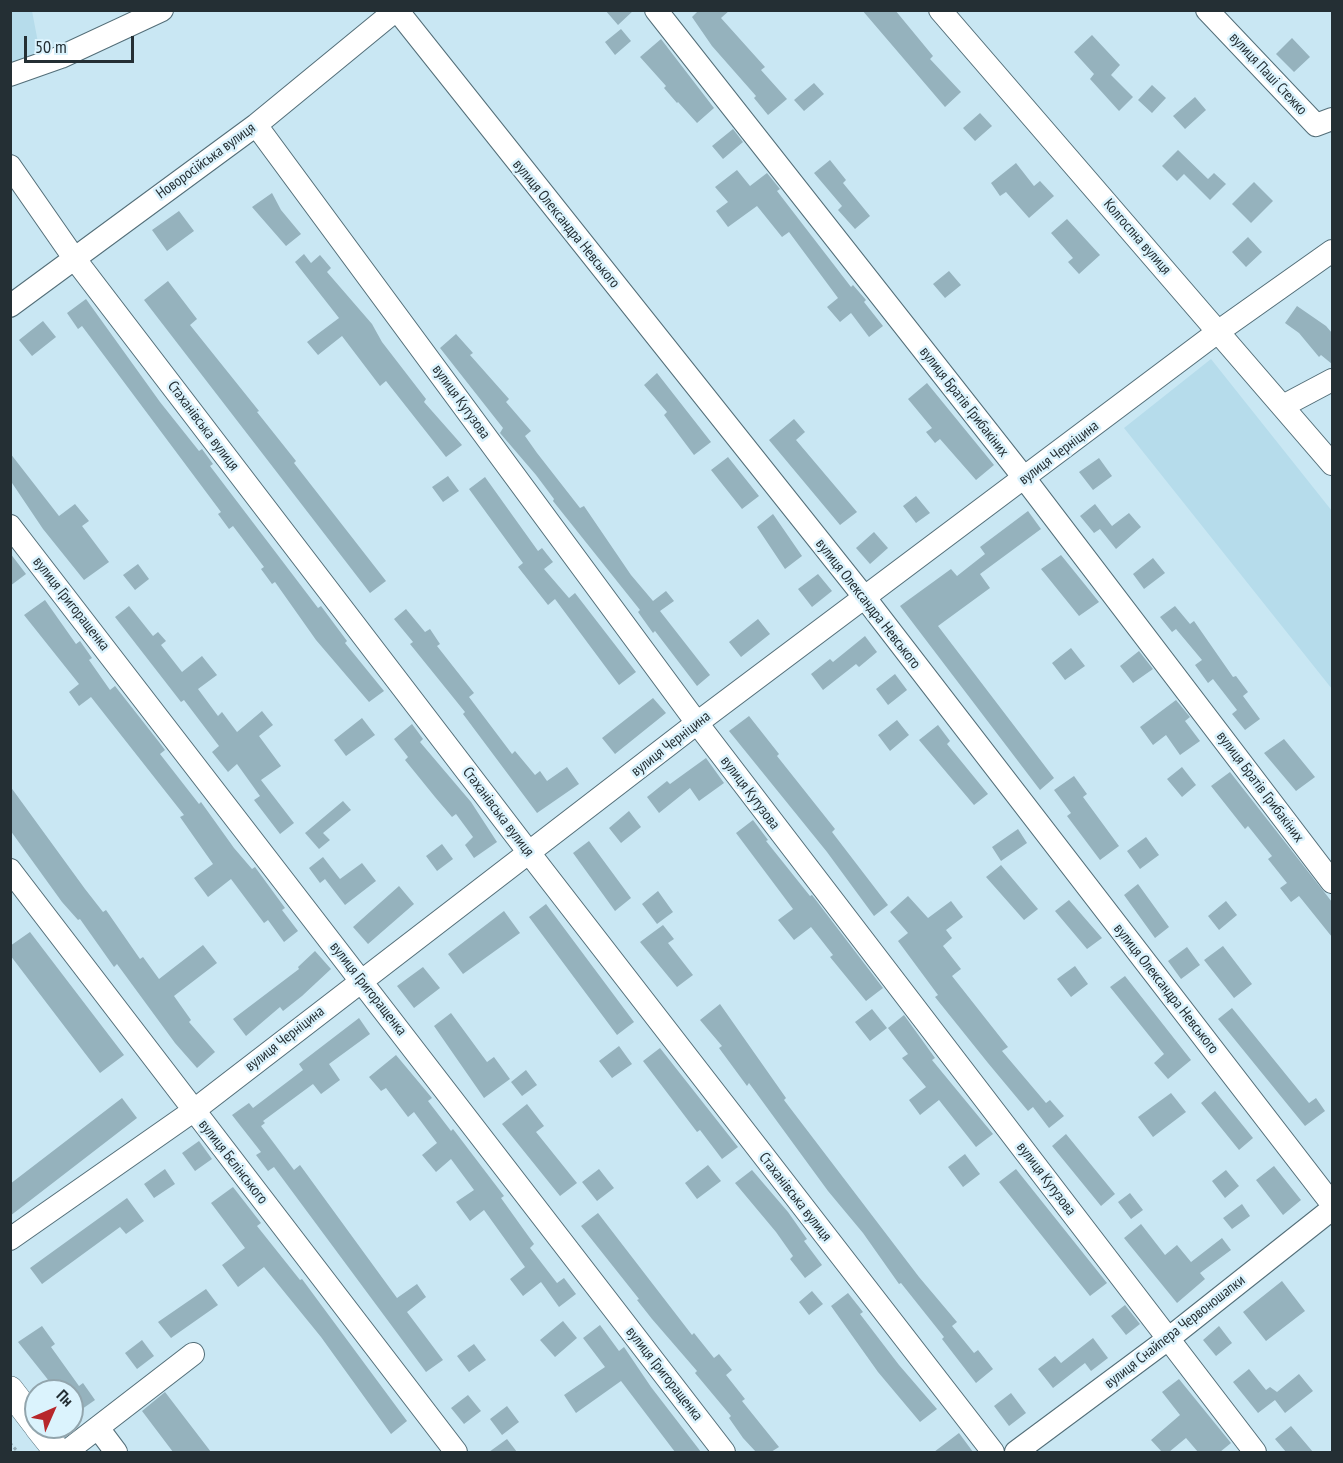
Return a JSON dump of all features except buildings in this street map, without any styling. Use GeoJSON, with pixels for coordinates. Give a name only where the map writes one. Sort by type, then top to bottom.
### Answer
{"type":"FeatureCollection","features":[{"type":"Feature","properties":{"kind":"main road"},"geometry":{"type":"LineString","coordinates":[[10,1390],[24,1409]]}},
{"type":"Feature","properties":{"kind":"main road"},"geometry":{"type":"LineString","coordinates":[[48,1439],[58,1452]]}},
{"type":"Feature","properties":{"kind":"street"},"geometry":{"type":"LineString","coordinates":[[10,75],[61,57],[162,10]]}},
{"type":"Feature","properties":{"kind":"street","name":"Новоросійська вулиця"},"geometry":{"type":"LineString","coordinates":[[10,306],[256,125],[397,10]]}},
{"type":"Feature","properties":{"kind":"street","name":"вулиця Олександра Невського"},"geometry":{"type":"LineString","coordinates":[[397,10],[865,598],[1332,1204]]}},
{"type":"Feature","properties":{"kind":"street","name":"вулиця Братів Грибакіних"},"geometry":{"type":"LineString","coordinates":[[656,10],[1024,480],[1332,882]]}},
{"type":"Feature","properties":{"kind":"street","name":"Колгоспна вулиця"},"geometry":{"type":"LineString","coordinates":[[940,10],[1332,464]]}},
{"type":"Feature","properties":{"kind":"street","name":"вулиця Паші Стежко"},"geometry":{"type":"LineString","coordinates":[[1207,10],[1316,125],[1332,119]]}},
{"type":"Feature","properties":{"kind":"street","name":"вулиця Кутузова"},"geometry":{"type":"LineString","coordinates":[[256,125],[697,723],[1255,1452]]}},
{"type":"Feature","properties":{"kind":"street","name":"Стаханівська вулиця"},"geometry":{"type":"LineString","coordinates":[[10,166],[74,258],[530,854],[993,1452]]}},
{"type":"Feature","properties":{"kind":"street","name":"вулиця Черніцина"},"geometry":{"type":"LineString","coordinates":[[10,1239],[193,1111],[361,980],[530,854],[697,723],[1024,480],[1219,331],[1332,251]]}},
{"type":"Feature","properties":{"kind":"street"},"geometry":{"type":"LineString","coordinates":[[1283,406],[1332,380]]}},
{"type":"Feature","properties":{"kind":"street","name":"вулиця Григоращенка"},"geometry":{"type":"LineString","coordinates":[[10,526],[724,1452]]}},
{"type":"Feature","properties":{"kind":"street","name":"вулиця Бєлінського"},"geometry":{"type":"LineString","coordinates":[[10,870],[456,1452]]}},
{"type":"Feature","properties":{"kind":"street","name":"вулиця Снайпера Червоношапки"},"geometry":{"type":"LineString","coordinates":[[1016,1452],[1168,1339],[1332,1209]]}},
{"type":"Feature","properties":{"kind":"street"},"geometry":{"type":"LineString","coordinates":[[66,1452],[194,1354]]}},
{"type":"Feature","properties":{"kind":"street"},"geometry":{"type":"LineString","coordinates":[[98,1428],[116,1452]]}},
{"type":"Feature","properties":{"kind":"path"},"geometry":{"type":"LineString","coordinates":[[10,1443],[18,1452]]}},
{"type":"Feature","properties":{"kind":"shaded area"},"geometry":{"type":"Polygon","coordinates":[[[11,11],[32,11],[40,53],[11,62],[11,11]]]}},
{"type":"Feature","properties":{"kind":"shaded area"},"geometry":{"type":"Polygon","coordinates":[[[1211,359],[1332,511],[1332,689],[1124,428],[1211,359]]]}}]}
